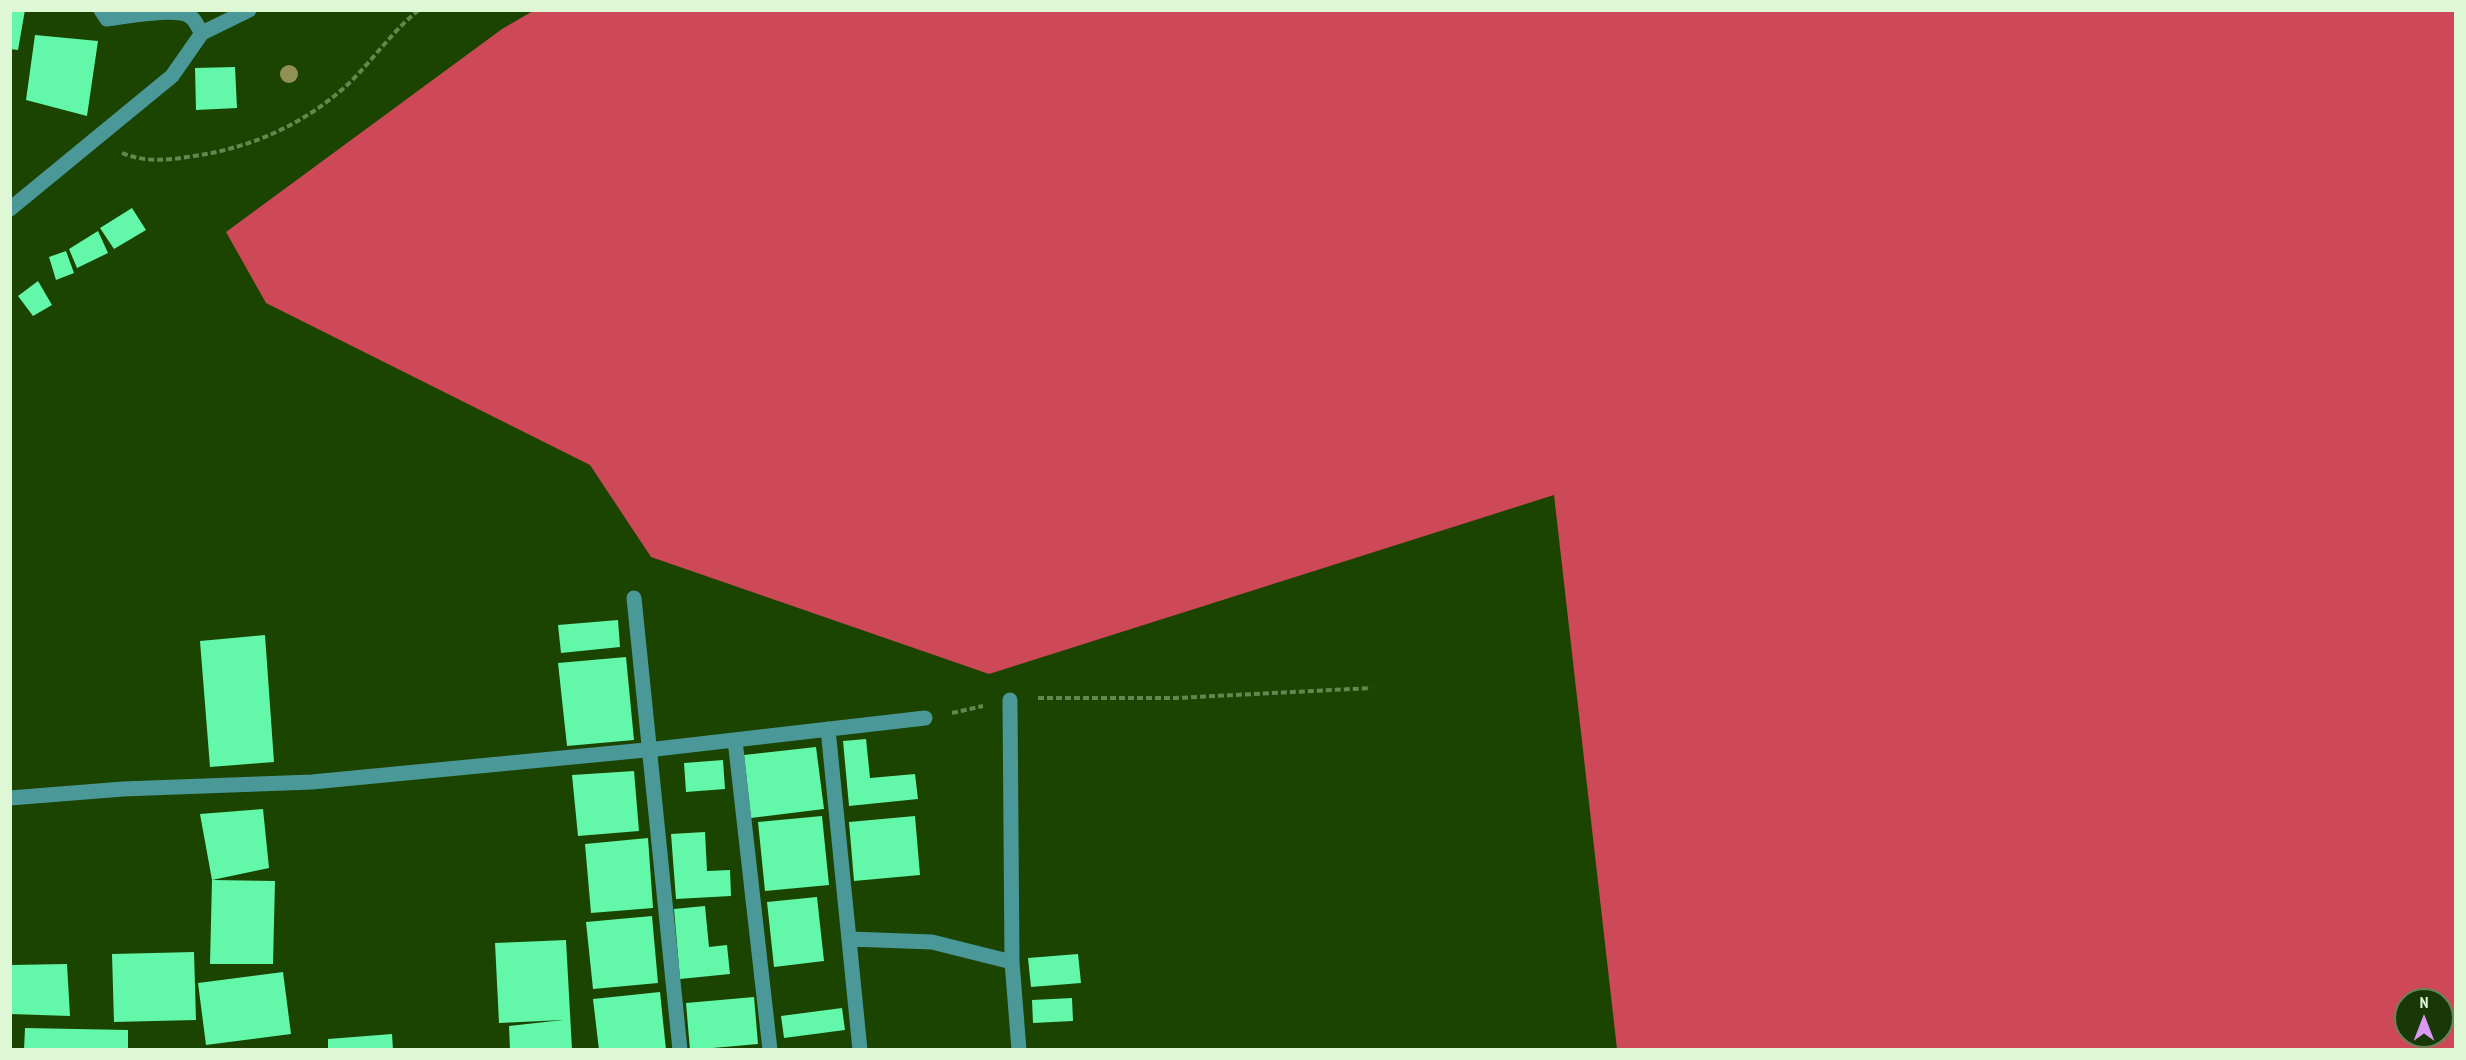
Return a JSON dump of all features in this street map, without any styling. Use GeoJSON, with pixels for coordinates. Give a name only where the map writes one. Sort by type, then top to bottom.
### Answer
{"type":"FeatureCollection","features":[{"type":"Feature","properties":{"kind":"street"},"geometry":{"type":"LineString","coordinates":[[101,10],[107,19],[169,12],[185,14],[193,18],[201,33]]}},
{"type":"Feature","properties":{"kind":"street"},"geometry":{"type":"LineString","coordinates":[[10,208],[172,76],[201,33],[249,10]]}},
{"type":"Feature","properties":{"kind":"street"},"geometry":{"type":"LineString","coordinates":[[634,598],[680,1050]]}},
{"type":"Feature","properties":{"kind":"street"},"geometry":{"type":"LineString","coordinates":[[1010,700],[1012,962],[1019,1050]]}},
{"type":"Feature","properties":{"kind":"street"},"geometry":{"type":"LineString","coordinates":[[10,798],[123,789],[312,782],[650,749],[925,718]]}},
{"type":"Feature","properties":{"kind":"street"},"geometry":{"type":"LineString","coordinates":[[828,729],[860,1050]]}},
{"type":"Feature","properties":{"kind":"street"},"geometry":{"type":"LineString","coordinates":[[735,740],[770,1050]]}},
{"type":"Feature","properties":{"kind":"street"},"geometry":{"type":"LineString","coordinates":[[850,939],[932,942],[1012,962]]}},
{"type":"Feature","properties":{"kind":"path"},"geometry":{"type":"LineString","coordinates":[[102,134],[118,151],[138,159],[148,160],[167,160],[220,152],[265,138],[312,114],[347,86],[379,48],[419,10]]}},
{"type":"Feature","properties":{"kind":"path"},"geometry":{"type":"LineString","coordinates":[[925,718],[1021,698],[1176,698],[1371,688]]}},
{"type":"Feature","properties":{"kind":"shaded area"},"geometry":{"type":"Polygon","coordinates":[[[533,11],[2455,11],[2455,1049],[1617,1049],[1554,495],[989,674],[651,557],[590,465],[266,303],[226,232],[502,29],[533,11]]]}},
{"type":"Feature","properties":{"kind":"building"},"geometry":{"type":"Polygon","coordinates":[[[10,10],[25,10],[18,50],[10,49],[10,10]]]}},
{"type":"Feature","properties":{"kind":"building"},"geometry":{"type":"Polygon","coordinates":[[[35,35],[98,41],[87,116],[26,100],[35,35]]]}},
{"type":"Feature","properties":{"kind":"building"},"geometry":{"type":"Polygon","coordinates":[[[235,67],[237,108],[196,110],[195,68],[235,67]]]}},
{"type":"Feature","properties":{"kind":"building"},"geometry":{"type":"Polygon","coordinates":[[[132,208],[146,230],[114,249],[100,228],[132,208]]]}},
{"type":"Feature","properties":{"kind":"building"},"geometry":{"type":"Polygon","coordinates":[[[98,231],[108,253],[77,268],[69,249],[98,231]]]}},
{"type":"Feature","properties":{"kind":"building"},"geometry":{"type":"Polygon","coordinates":[[[66,251],[74,273],[56,280],[49,257],[66,251]]]}},
{"type":"Feature","properties":{"kind":"building"},"geometry":{"type":"Polygon","coordinates":[[[38,281],[52,305],[33,316],[18,296],[38,281]]]}},
{"type":"Feature","properties":{"kind":"building"},"geometry":{"type":"Polygon","coordinates":[[[618,620],[620,647],[561,653],[558,625],[618,620]]]}},
{"type":"Feature","properties":{"kind":"building"},"geometry":{"type":"Polygon","coordinates":[[[265,635],[274,762],[210,767],[200,641],[265,635]]]}},
{"type":"Feature","properties":{"kind":"building"},"geometry":{"type":"Polygon","coordinates":[[[626,657],[634,740],[567,746],[558,663],[626,657]]]}},
{"type":"Feature","properties":{"kind":"building"},"geometry":{"type":"Polygon","coordinates":[[[866,739],[870,778],[915,774],[918,799],[849,806],[843,741],[866,739]]]}},
{"type":"Feature","properties":{"kind":"building"},"geometry":{"type":"Polygon","coordinates":[[[816,747],[824,809],[751,818],[744,755],[816,747]]]}},
{"type":"Feature","properties":{"kind":"building"},"geometry":{"type":"Polygon","coordinates":[[[723,760],[725,789],[686,792],[684,763],[723,760]]]}},
{"type":"Feature","properties":{"kind":"building"},"geometry":{"type":"Polygon","coordinates":[[[634,771],[639,831],[578,836],[572,775],[634,771]]]}},
{"type":"Feature","properties":{"kind":"building"},"geometry":{"type":"Polygon","coordinates":[[[263,809],[269,868],[212,880],[200,814],[263,809]]]}},
{"type":"Feature","properties":{"kind":"building"},"geometry":{"type":"Polygon","coordinates":[[[822,816],[829,885],[765,891],[758,822],[822,816]]]}},
{"type":"Feature","properties":{"kind":"building"},"geometry":{"type":"Polygon","coordinates":[[[915,816],[920,875],[854,881],[849,822],[915,816]]]}},
{"type":"Feature","properties":{"kind":"building"},"geometry":{"type":"Polygon","coordinates":[[[705,832],[707,871],[730,870],[731,896],[676,899],[671,834],[705,832]]]}},
{"type":"Feature","properties":{"kind":"building"},"geometry":{"type":"Polygon","coordinates":[[[648,838],[653,908],[591,913],[585,844],[648,838]]]}},
{"type":"Feature","properties":{"kind":"building"},"geometry":{"type":"Polygon","coordinates":[[[212,880],[275,881],[273,964],[210,964],[212,880]]]}},
{"type":"Feature","properties":{"kind":"building"},"geometry":{"type":"Polygon","coordinates":[[[817,897],[824,961],[774,967],[767,902],[817,897]]]}},
{"type":"Feature","properties":{"kind":"building"},"geometry":{"type":"Polygon","coordinates":[[[705,906],[709,947],[727,945],[730,974],[680,979],[674,909],[705,906]]]}},
{"type":"Feature","properties":{"kind":"building"},"geometry":{"type":"Polygon","coordinates":[[[652,916],[658,983],[593,989],[586,922],[652,916]]]}},
{"type":"Feature","properties":{"kind":"building"},"geometry":{"type":"Polygon","coordinates":[[[566,940],[572,1050],[510,1050],[509,1026],[563,1020],[499,1023],[495,943],[566,940]]]}},
{"type":"Feature","properties":{"kind":"building"},"geometry":{"type":"Polygon","coordinates":[[[194,952],[196,1020],[114,1022],[112,954],[194,952]]]}},
{"type":"Feature","properties":{"kind":"building"},"geometry":{"type":"Polygon","coordinates":[[[1078,954],[1081,983],[1031,987],[1028,958],[1078,954]]]}},
{"type":"Feature","properties":{"kind":"building"},"geometry":{"type":"Polygon","coordinates":[[[67,964],[70,1016],[10,1014],[10,965],[67,964]]]}},
{"type":"Feature","properties":{"kind":"building"},"geometry":{"type":"Polygon","coordinates":[[[283,972],[291,1034],[206,1045],[198,983],[283,972]]]}},
{"type":"Feature","properties":{"kind":"building"},"geometry":{"type":"Polygon","coordinates":[[[660,992],[666,1050],[599,1050],[593,999],[660,992]]]}},
{"type":"Feature","properties":{"kind":"building"},"geometry":{"type":"Polygon","coordinates":[[[754,997],[758,1044],[690,1050],[686,1003],[754,997]]]}},
{"type":"Feature","properties":{"kind":"building"},"geometry":{"type":"Polygon","coordinates":[[[1072,998],[1073,1021],[1033,1023],[1032,1000],[1072,998]]]}},
{"type":"Feature","properties":{"kind":"building"},"geometry":{"type":"Polygon","coordinates":[[[842,1008],[845,1030],[784,1038],[781,1016],[842,1008]]]}},
{"type":"Feature","properties":{"kind":"building"},"geometry":{"type":"Polygon","coordinates":[[[25,1028],[128,1030],[128,1050],[24,1050],[25,1028]]]}},
{"type":"Feature","properties":{"kind":"building"},"geometry":{"type":"Polygon","coordinates":[[[392,1034],[393,1050],[328,1050],[328,1039],[392,1034]]]}}]}
